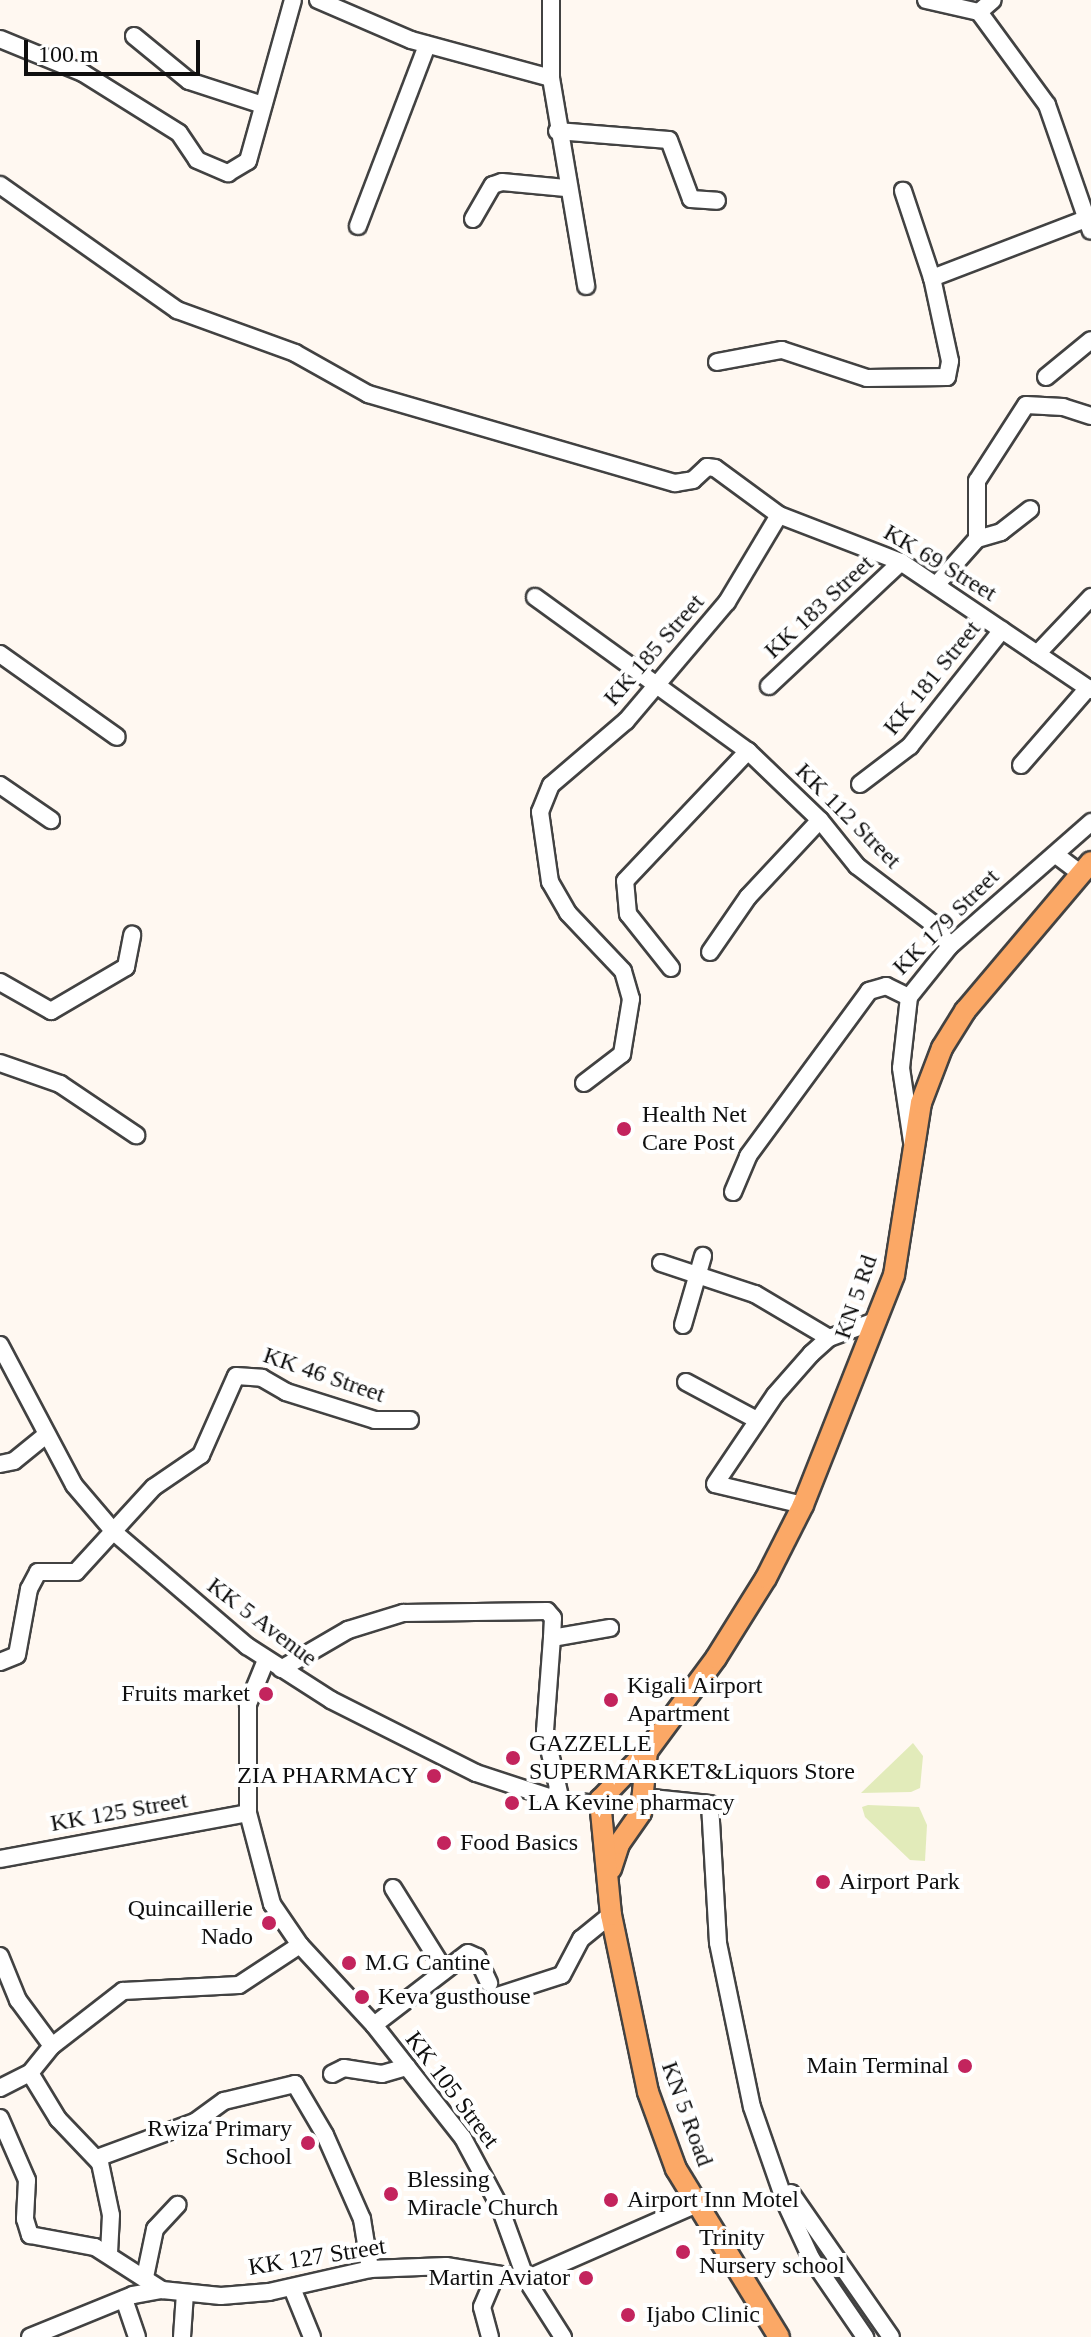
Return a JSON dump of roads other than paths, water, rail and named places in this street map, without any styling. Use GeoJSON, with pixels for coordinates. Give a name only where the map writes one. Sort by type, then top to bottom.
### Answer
{"type":"FeatureCollection","features":[{"type":"Feature","properties":{"kind":"main road","name":"KN 5 Rd"},"geometry":{"type":"LineString","coordinates":[[601,1808],[611,1785],[648,1750],[716,1658],[766,1578],[803,1505],[878,1320],[901,1242],[914,1147],[929,1079],[950,1036],[1021,941],[1086,868]]}},
{"type":"Feature","properties":{"kind":"main road","name":"KN 5 Rd"},"geometry":{"type":"LineString","coordinates":[[607,1884],[619,1844],[641,1812],[648,1750]]}},
{"type":"Feature","properties":{"kind":"main road"},"geometry":{"type":"LineString","coordinates":[[611,1785],[625,1782],[641,1795]]}},
{"type":"Feature","properties":{"kind":"main road"},"geometry":{"type":"LineString","coordinates":[[601,1808],[611,1823],[633,1822]]}},
{"type":"Feature","properties":{"kind":"main road"},"geometry":{"type":"LineString","coordinates":[[601,1808],[607,1884]]}},
{"type":"Feature","properties":{"kind":"main road","name":"KN 5 Road"},"geometry":{"type":"LineString","coordinates":[[607,1884],[648,2092],[676,2169],[779,2337]]}},
{"type":"Feature","properties":{"kind":"street"},"geometry":{"type":"LineString","coordinates":[[0,39],[83,73],[179,133],[197,160],[221,173],[248,161],[293,0]]}},
{"type":"Feature","properties":{"kind":"street"},"geometry":{"type":"LineString","coordinates":[[318,0],[427,45],[551,78]]}},
{"type":"Feature","properties":{"kind":"street"},"geometry":{"type":"LineString","coordinates":[[551,0],[551,78],[557,131],[586,286]]}},
{"type":"Feature","properties":{"kind":"street"},"geometry":{"type":"LineString","coordinates":[[926,0],[979,12],[1047,105],[1066,150],[1088,222],[932,278]]}},
{"type":"Feature","properties":{"kind":"street"},"geometry":{"type":"LineString","coordinates":[[979,12],[993,0]]}},
{"type":"Feature","properties":{"kind":"street"},"geometry":{"type":"LineString","coordinates":[[134,36],[189,81],[263,105]]}},
{"type":"Feature","properties":{"kind":"street"},"geometry":{"type":"LineString","coordinates":[[358,226],[427,45]]}},
{"type":"Feature","properties":{"kind":"street"},"geometry":{"type":"LineString","coordinates":[[557,131],[669,140],[691,199],[717,201]]}},
{"type":"Feature","properties":{"kind":"street"},"geometry":{"type":"LineString","coordinates":[[473,219],[493,185],[502,182],[566,188]]}},
{"type":"Feature","properties":{"kind":"street","name":"KK 69 Street"},"geometry":{"type":"LineString","coordinates":[[0,185],[177,310],[295,353],[368,394],[675,483],[693,480],[707,467],[715,468],[779,515],[901,562],[1089,689]]}},
{"type":"Feature","properties":{"kind":"street"},"geometry":{"type":"LineString","coordinates":[[717,362],[782,350],[867,378],[942,379],[950,373],[932,278],[903,191]]}},
{"type":"Feature","properties":{"kind":"street"},"geometry":{"type":"LineString","coordinates":[[1046,377],[1091,340]]}},
{"type":"Feature","properties":{"kind":"street"},"geometry":{"type":"LineString","coordinates":[[977,539],[977,481],[1026,405],[1063,407],[1091,416]]}},
{"type":"Feature","properties":{"kind":"street"},"geometry":{"type":"LineString","coordinates":[[937,584],[977,539],[1001,532],[1030,509]]}},
{"type":"Feature","properties":{"kind":"street","name":"KK 185 Street"},"geometry":{"type":"LineString","coordinates":[[584,1083],[622,1054],[631,999],[623,971],[568,913],[550,882],[540,812],[551,785],[626,721],[727,602],[779,515]]}},
{"type":"Feature","properties":{"kind":"street","name":"KK 183 Street"},"geometry":{"type":"LineString","coordinates":[[769,686],[901,562]]}},
{"type":"Feature","properties":{"kind":"street","name":"KK 112 Street"},"geometry":{"type":"LineString","coordinates":[[535,597],[748,751],[820,820],[857,866],[932,923],[950,946]]}},
{"type":"Feature","properties":{"kind":"street"},"geometry":{"type":"LineString","coordinates":[[1037,654],[1091,597]]}},
{"type":"Feature","properties":{"kind":"street","name":"KK 181 Street"},"geometry":{"type":"LineString","coordinates":[[860,784],[910,746],[1002,630]]}},
{"type":"Feature","properties":{"kind":"street"},"geometry":{"type":"LineString","coordinates":[[2,660],[117,737]]}},
{"type":"Feature","properties":{"kind":"street"},"geometry":{"type":"LineString","coordinates":[[1021,765],[1089,689]]}},
{"type":"Feature","properties":{"kind":"street"},"geometry":{"type":"LineString","coordinates":[[671,968],[628,914],[623,889],[632,871],[748,751]]}},
{"type":"Feature","properties":{"kind":"street"},"geometry":{"type":"LineString","coordinates":[[0,785],[51,820]]}},
{"type":"Feature","properties":{"kind":"street"},"geometry":{"type":"LineString","coordinates":[[710,952],[748,897],[820,820]]}},
{"type":"Feature","properties":{"kind":"street","name":"KK 179 Street"},"geometry":{"type":"LineString","coordinates":[[733,1192],[748,1156],[869,991],[886,986],[909,997],[950,946],[1091,822]]}},
{"type":"Feature","properties":{"kind":"street"},"geometry":{"type":"LineString","coordinates":[[1056,855],[1086,868]]}},
{"type":"Feature","properties":{"kind":"street"},"geometry":{"type":"LineString","coordinates":[[0,982],[51,1011],[126,967],[132,935]]}},
{"type":"Feature","properties":{"kind":"street"},"geometry":{"type":"LineString","coordinates":[[909,997],[901,1068],[914,1147]]}},
{"type":"Feature","properties":{"kind":"street"},"geometry":{"type":"LineString","coordinates":[[0,1063],[60,1084],[136,1135]]}},
{"type":"Feature","properties":{"kind":"street"},"geometry":{"type":"LineString","coordinates":[[683,1325],[703,1256]]}},
{"type":"Feature","properties":{"kind":"street"},"geometry":{"type":"LineString","coordinates":[[661,1263],[755,1294],[829,1338]]}},
{"type":"Feature","properties":{"kind":"street"},"geometry":{"type":"LineString","coordinates":[[803,1505],[715,1484],[787,1379],[829,1338],[878,1320]]}},
{"type":"Feature","properties":{"kind":"street","name":"KK 5 Avenue"},"geometry":{"type":"LineString","coordinates":[[3,1357],[44,1437],[74,1485],[115,1533],[274,1664],[378,1726],[476,1773],[561,1801],[601,1808]]}},
{"type":"Feature","properties":{"kind":"street","name":"KK 46 Street"},"geometry":{"type":"LineString","coordinates":[[115,1533],[154,1487],[201,1455],[219,1424],[233,1381],[242,1374],[375,1420],[410,1420]]}},
{"type":"Feature","properties":{"kind":"street"},"geometry":{"type":"LineString","coordinates":[[686,1382],[757,1420]]}},
{"type":"Feature","properties":{"kind":"street"},"geometry":{"type":"LineString","coordinates":[[0,1464],[14,1461],[44,1437]]}},
{"type":"Feature","properties":{"kind":"street"},"geometry":{"type":"LineString","coordinates":[[0,1662],[17,1655],[29,1589],[38,1572],[76,1572],[115,1533]]}},
{"type":"Feature","properties":{"kind":"street"},"geometry":{"type":"LineString","coordinates":[[274,1664],[363,1623],[403,1613],[519,1607],[550,1612],[552,1638],[545,1731],[561,1801]]}},
{"type":"Feature","properties":{"kind":"street"},"geometry":{"type":"LineString","coordinates":[[552,1638],[610,1628]]}},
{"type":"Feature","properties":{"kind":"street","name":"KK 105 Street"},"geometry":{"type":"LineString","coordinates":[[274,1664],[248,1704],[248,1813],[272,1904],[300,1945],[374,2025],[475,2157],[526,2279],[563,2337]]}},
{"type":"Feature","properties":{"kind":"street"},"geometry":{"type":"LineString","coordinates":[[641,1795],[710,1804],[711,1882],[727,2001],[768,2149],[811,2258],[865,2337]]}},
{"type":"Feature","properties":{"kind":"street","name":"KK 125 Street"},"geometry":{"type":"LineString","coordinates":[[0,1859],[248,1813]]}},
{"type":"Feature","properties":{"kind":"street"},"geometry":{"type":"LineString","coordinates":[[393,1888],[443,1968]]}},
{"type":"Feature","properties":{"kind":"street"},"geometry":{"type":"LineString","coordinates":[[374,2025],[443,1968],[474,1952],[493,1989],[562,1975],[581,1939],[611,1915]]}},
{"type":"Feature","properties":{"kind":"street"},"geometry":{"type":"LineString","coordinates":[[0,2088],[30,2073],[52,2046],[123,1991],[239,1985],[300,1945]]}},
{"type":"Feature","properties":{"kind":"street"},"geometry":{"type":"LineString","coordinates":[[0,1956],[18,2000],[52,2046]]}},
{"type":"Feature","properties":{"kind":"street"},"geometry":{"type":"LineString","coordinates":[[332,2074],[344,2068],[382,2074],[407,2067]]}},
{"type":"Feature","properties":{"kind":"street"},"geometry":{"type":"LineString","coordinates":[[30,2073],[58,2119],[97,2158],[111,2215],[109,2253]]}},
{"type":"Feature","properties":{"kind":"street"},"geometry":{"type":"LineString","coordinates":[[97,2158],[195,2122],[224,2101],[295,2084],[325,2135],[362,2219],[370,2269]]}},
{"type":"Feature","properties":{"kind":"street","name":"KK 127 Street"},"geometry":{"type":"LineString","coordinates":[[0,2118],[27,2180],[25,2219],[30,2235],[109,2253],[162,2290]]}},
{"type":"Feature","properties":{"kind":"street"},"geometry":{"type":"LineString","coordinates":[[768,2149],[819,2240],[891,2337]]}},
{"type":"Feature","properties":{"kind":"street"},"geometry":{"type":"LineString","coordinates":[[526,2279],[697,2204]]}},
{"type":"Feature","properties":{"kind":"street"},"geometry":{"type":"LineString","coordinates":[[145,2277],[155,2229],[177,2205]]}},
{"type":"Feature","properties":{"kind":"street","name":"KK 127 Street"},"geometry":{"type":"LineString","coordinates":[[30,2337],[124,2299],[162,2290],[221,2296],[292,2288],[370,2269],[467,2267],[495,2276],[526,2279]]}},
{"type":"Feature","properties":{"kind":"street"},"geometry":{"type":"LineString","coordinates":[[490,2337],[482,2307],[495,2276]]}},
{"type":"Feature","properties":{"kind":"street"},"geometry":{"type":"LineString","coordinates":[[292,2288],[312,2337]]}},
{"type":"Feature","properties":{"kind":"street"},"geometry":{"type":"LineString","coordinates":[[182,2337],[185,2293]]}},
{"type":"Feature","properties":{"kind":"street"},"geometry":{"type":"LineString","coordinates":[[124,2299],[137,2337]]}},
{"type":"Feature","properties":{"kind":"place","name":"Health Net Care Post"},"geometry":{"type":"Point","coordinates":[624,1129]}},
{"type":"Feature","properties":{"kind":"place","name":"Fruits market"},"geometry":{"type":"Point","coordinates":[266,1694]}},
{"type":"Feature","properties":{"kind":"place","name":"Kigali Airport Apartment"},"geometry":{"type":"Point","coordinates":[611,1700]}},
{"type":"Feature","properties":{"kind":"place","name":"GAZZELLE SUPERMARKET&Liquors Store"},"geometry":{"type":"Point","coordinates":[513,1758]}},
{"type":"Feature","properties":{"kind":"place","name":"ZIA PHARMACY"},"geometry":{"type":"Point","coordinates":[434,1776]}},
{"type":"Feature","properties":{"kind":"place","name":"LA Kevine pharmacy"},"geometry":{"type":"Point","coordinates":[512,1803]}},
{"type":"Feature","properties":{"kind":"place","name":"Food Basics"},"geometry":{"type":"Point","coordinates":[444,1843]}},
{"type":"Feature","properties":{"kind":"place","name":"Airport Park"},"geometry":{"type":"Point","coordinates":[823,1882]}},
{"type":"Feature","properties":{"kind":"place","name":"Quincaillerie Nado"},"geometry":{"type":"Point","coordinates":[269,1923]}},
{"type":"Feature","properties":{"kind":"place","name":"M.G Cantine"},"geometry":{"type":"Point","coordinates":[349,1963]}},
{"type":"Feature","properties":{"kind":"place","name":"Keva gusthouse"},"geometry":{"type":"Point","coordinates":[362,1997]}},
{"type":"Feature","properties":{"kind":"place","name":"Main Terminal"},"geometry":{"type":"Point","coordinates":[965,2066]}},
{"type":"Feature","properties":{"kind":"place","name":"Rwiza Primary School"},"geometry":{"type":"Point","coordinates":[308,2143]}},
{"type":"Feature","properties":{"kind":"place","name":"Blessing Miracle Church"},"geometry":{"type":"Point","coordinates":[391,2194]}},
{"type":"Feature","properties":{"kind":"place","name":"Airport Inn Motel"},"geometry":{"type":"Point","coordinates":[611,2200]}},
{"type":"Feature","properties":{"kind":"place","name":"Trinity Nursery school"},"geometry":{"type":"Point","coordinates":[683,2252]}},
{"type":"Feature","properties":{"kind":"place","name":"Martin Aviator"},"geometry":{"type":"Point","coordinates":[586,2278]}},
{"type":"Feature","properties":{"kind":"place","name":"Ijabo Clinic"},"geometry":{"type":"Point","coordinates":[628,2315]}}]}
